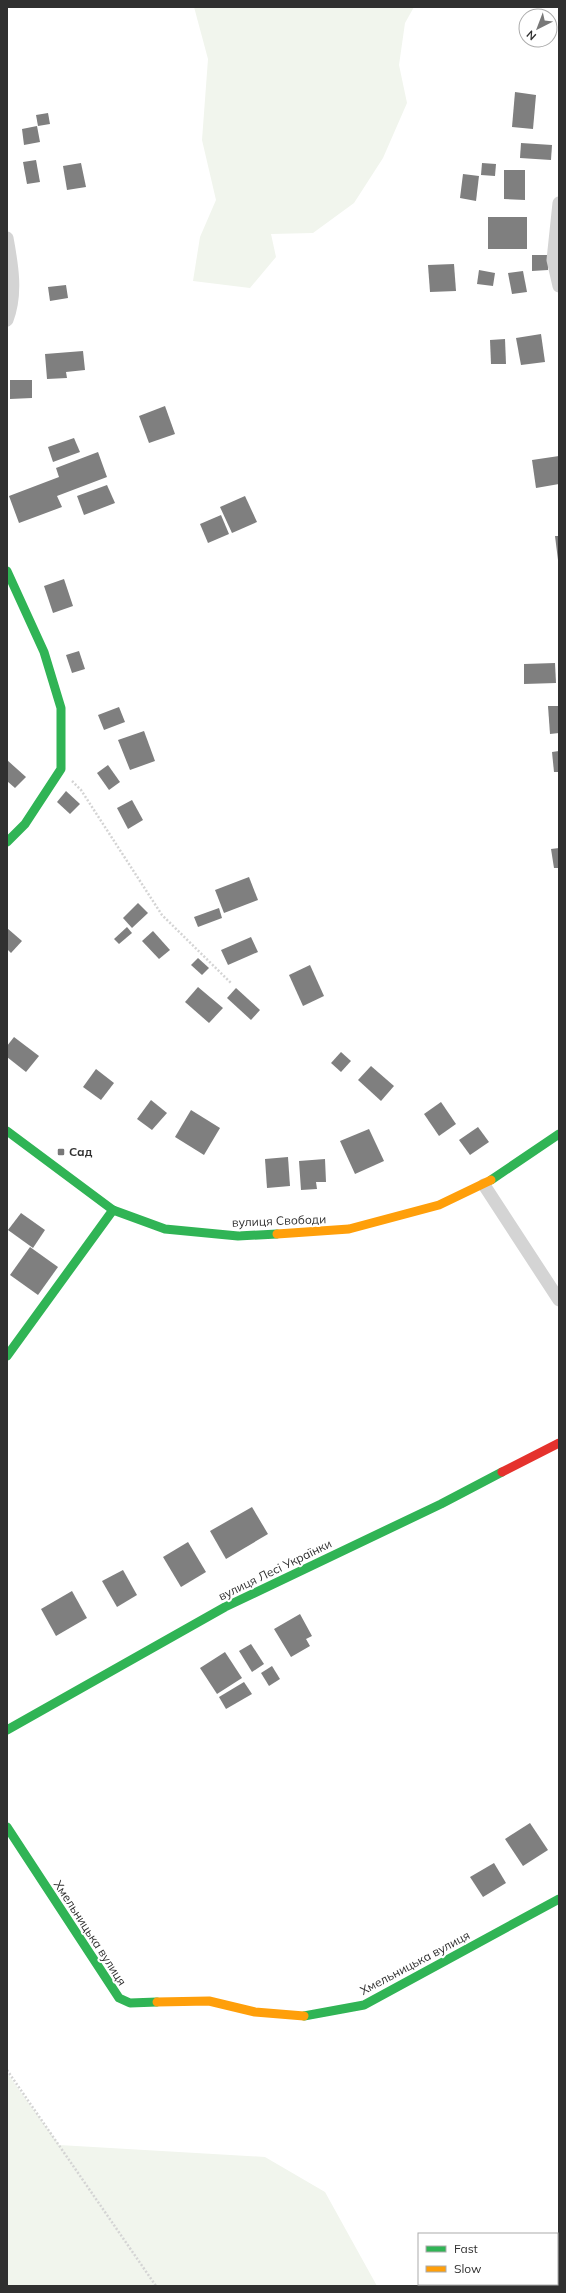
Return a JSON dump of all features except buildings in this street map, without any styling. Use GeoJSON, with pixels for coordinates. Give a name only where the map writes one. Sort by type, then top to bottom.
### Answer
{"type":"FeatureCollection","features":[{"type":"Feature","properties":{"kind":"street"},"geometry":{"type":"LineString","coordinates":[[559,203],[553,260],[559,286]]}},
{"type":"Feature","properties":{"kind":"street"},"geometry":{"type":"LineString","coordinates":[[7,238],[12,269],[11,309],[7,320]]}},
{"type":"Feature","properties":{"kind":"street"},"geometry":{"type":"LineString","coordinates":[[7,571],[44,652],[61,708],[61,769],[25,824],[7,842]]}},
{"type":"Feature","properties":{"kind":"street","name":"вулиця Свободи"},"geometry":{"type":"LineString","coordinates":[[7,1131],[113,1210],[165,1228],[238,1236],[349,1230],[439,1204],[484,1185],[559,1134]]}},
{"type":"Feature","properties":{"kind":"street"},"geometry":{"type":"LineString","coordinates":[[484,1185],[559,1300]]}},
{"type":"Feature","properties":{"kind":"street"},"geometry":{"type":"LineString","coordinates":[[7,1356],[113,1210]]}},
{"type":"Feature","properties":{"kind":"street","name":"вулиця Лесі Українки"},"geometry":{"type":"LineString","coordinates":[[7,1730],[225,1608],[441,1504],[559,1443]]}},
{"type":"Feature","properties":{"kind":"street","name":"Хмельницька вулиця"},"geometry":{"type":"LineString","coordinates":[[7,1827],[119,1998],[130,2003],[209,2001],[255,2012],[302,2016],[364,2005],[559,1899]]}},
{"type":"Feature","properties":{"kind":"path"},"geometry":{"type":"LineString","coordinates":[[61,769],[81,790],[162,914],[232,984]]}},
{"type":"Feature","properties":{"kind":"path"},"geometry":{"type":"LineString","coordinates":[[7,2070],[156,2286]]}},
{"type":"Feature","properties":{"kind":"shaded area"},"geometry":{"type":"Polygon","coordinates":[[[194,7],[414,7],[405,23],[399,65],[407,103],[383,158],[354,203],[313,233],[271,234],[276,257],[250,288],[193,281],[200,237],[216,200],[202,140],[208,59],[194,7]]]}},
{"type":"Feature","properties":{"kind":"shaded area"},"geometry":{"type":"Polygon","coordinates":[[[7,2073],[59,2145],[265,2157],[325,2192],[377,2286],[7,2286],[7,2073]]]}},
{"type":"Feature","properties":{"kind":"traffic: fast"},"geometry":{"type":"LineString","coordinates":[[7,571],[44,652],[61,708],[61,769],[25,824],[7,842]]}},
{"type":"Feature","properties":{"kind":"traffic: fast"},"geometry":{"type":"LineString","coordinates":[[7,1131],[113,1210],[165,1229],[238,1236],[277,1234]]}},
{"type":"Feature","properties":{"kind":"traffic: fast"},"geometry":{"type":"LineString","coordinates":[[491,1180],[559,1134]]}},
{"type":"Feature","properties":{"kind":"traffic: fast"},"geometry":{"type":"LineString","coordinates":[[7,1356],[113,1210]]}},
{"type":"Feature","properties":{"kind":"traffic: fast"},"geometry":{"type":"LineString","coordinates":[[7,1730],[225,1607],[441,1504],[502,1472]]}},
{"type":"Feature","properties":{"kind":"traffic: fast"},"geometry":{"type":"LineString","coordinates":[[7,1827],[119,1998],[130,2003],[157,2002]]}},
{"type":"Feature","properties":{"kind":"traffic: fast"},"geometry":{"type":"LineString","coordinates":[[304,2016],[364,2005],[559,1899]]}},
{"type":"Feature","properties":{"kind":"traffic: slow"},"geometry":{"type":"LineString","coordinates":[[277,1234],[349,1229],[439,1205],[491,1180]]}},
{"type":"Feature","properties":{"kind":"traffic: slow"},"geometry":{"type":"LineString","coordinates":[[157,2002],[209,2001],[255,2012],[304,2016]]}},
{"type":"Feature","properties":{"kind":"traffic: jam"},"geometry":{"type":"LineString","coordinates":[[502,1472],[559,1443]]}},
{"type":"Feature","properties":{"kind":"place","name":"Сад"},"geometry":{"type":"Point","coordinates":[61,1152]}}]}
